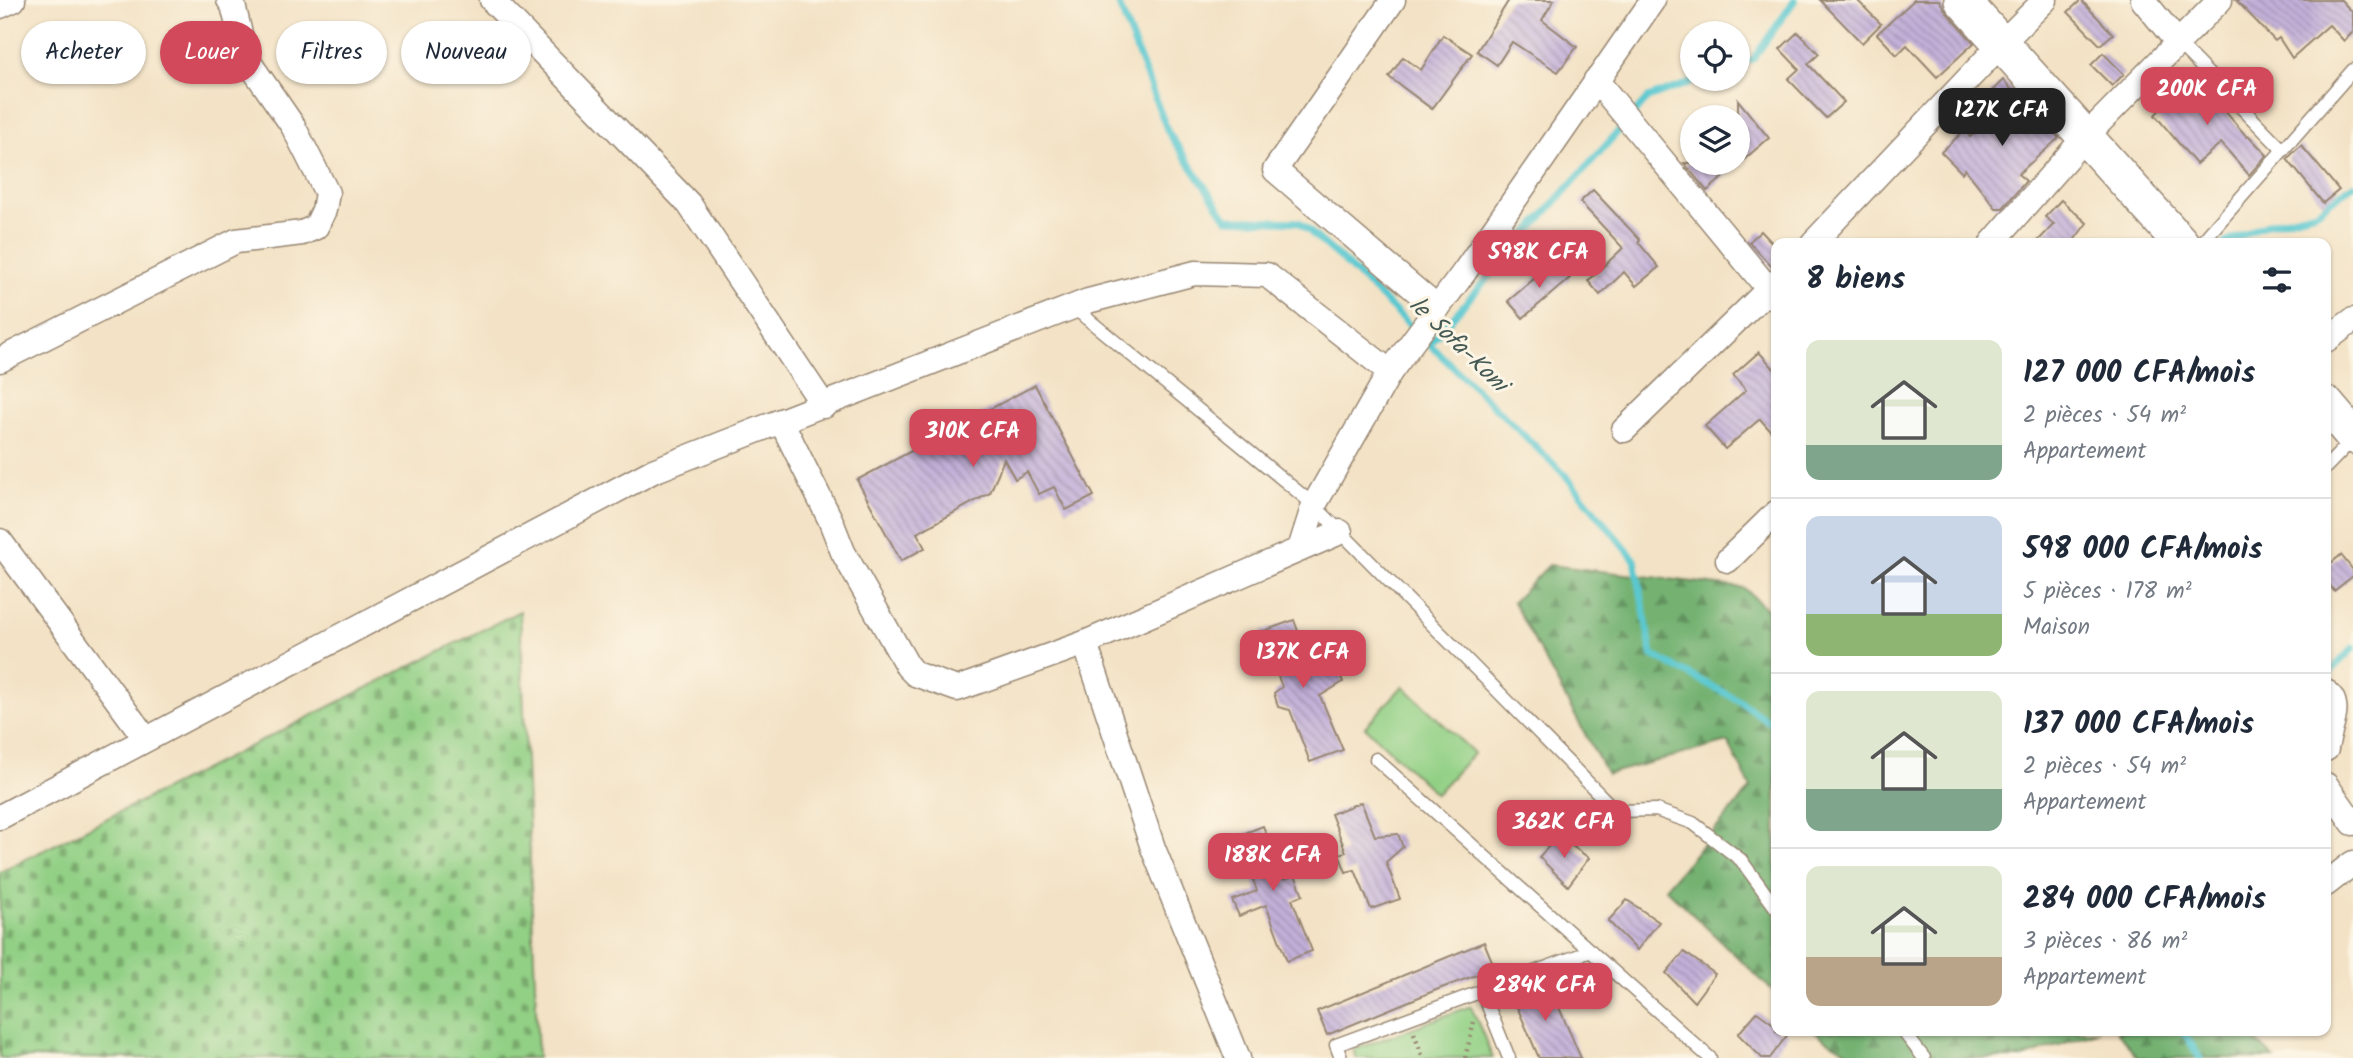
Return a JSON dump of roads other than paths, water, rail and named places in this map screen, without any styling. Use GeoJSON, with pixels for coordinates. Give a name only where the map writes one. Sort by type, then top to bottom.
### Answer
{"type":"FeatureCollection","features":[{"type":"Feature","properties":{"kind":"street"},"geometry":{"type":"LineString","coordinates":[[0,6],[13,0]]}},
{"type":"Feature","properties":{"kind":"street"},"geometry":{"type":"LineString","coordinates":[[0,360],[236,241],[302,233],[316,227],[324,210],[327,193],[293,126],[246,58],[233,5],[229,0]]}},
{"type":"Feature","properties":{"kind":"street"},"geometry":{"type":"LineString","coordinates":[[492,0],[689,204],[824,406]]}},
{"type":"Feature","properties":{"kind":"street"},"geometry":{"type":"LineString","coordinates":[[1392,0],[1275,170],[1437,309]]}},
{"type":"Feature","properties":{"kind":"street"},"geometry":{"type":"LineString","coordinates":[[1300,549],[1314,505],[1390,372],[1653,0]]}},
{"type":"Feature","properties":{"kind":"street"},"geometry":{"type":"LineString","coordinates":[[1962,0],[2176,238]]}},
{"type":"Feature","properties":{"kind":"street"},"geometry":{"type":"LineString","coordinates":[[1818,238],[2045,0]]}},
{"type":"Feature","properties":{"kind":"street"},"geometry":{"type":"LineString","coordinates":[[2143,0],[2178,43]]}},
{"type":"Feature","properties":{"kind":"street"},"geometry":{"type":"LineString","coordinates":[[1996,238],[2085,137],[2220,0]]}},
{"type":"Feature","properties":{"kind":"street"},"geometry":{"type":"LineString","coordinates":[[1596,80],[1771,286]]}},
{"type":"Feature","properties":{"kind":"street"},"geometry":{"type":"LineString","coordinates":[[0,817],[653,471],[1088,301],[1195,274],[1267,275],[1390,372]]}},
{"type":"Feature","properties":{"kind":"street"},"geometry":{"type":"LineString","coordinates":[[1624,430],[1771,293]]}},
{"type":"Feature","properties":{"kind":"street"},"geometry":{"type":"LineString","coordinates":[[2331,336],[2353,320]]}},
{"type":"Feature","properties":{"kind":"street"},"geometry":{"type":"LineString","coordinates":[[2331,410],[2353,437]]}},
{"type":"Feature","properties":{"kind":"street"},"geometry":{"type":"LineString","coordinates":[[781,421],[830,519],[843,552],[908,667],[915,674],[957,689],[1085,643],[1340,532]]}},
{"type":"Feature","properties":{"kind":"street"},"geometry":{"type":"LineString","coordinates":[[1728,560],[1771,518]]}},
{"type":"Feature","properties":{"kind":"street"},"geometry":{"type":"LineString","coordinates":[[0,541],[146,739]]}},
{"type":"Feature","properties":{"kind":"street"},"geometry":{"type":"LineString","coordinates":[[1085,643],[1153,848],[1238,1058]]}},
{"type":"Feature","properties":{"kind":"street"},"geometry":{"type":"LineString","coordinates":[[2331,698],[2336,712],[2331,730]]}},
{"type":"Feature","properties":{"kind":"street"},"geometry":{"type":"LineString","coordinates":[[2331,792],[2353,824]]}},
{"type":"Feature","properties":{"kind":"street"},"geometry":{"type":"LineString","coordinates":[[2331,880],[2353,863]]}},
{"type":"Feature","properties":{"kind":"lane"},"geometry":{"type":"LineString","coordinates":[[2178,43],[2283,150]]}},
{"type":"Feature","properties":{"kind":"lane"},"geometry":{"type":"LineString","coordinates":[[2205,238],[2353,71]]}},
{"type":"Feature","properties":{"kind":"lane"},"geometry":{"type":"LineString","coordinates":[[1073,307],[1314,505],[1616,811],[1656,810],[1693,823],[1741,860],[1771,901]]}},
{"type":"Feature","properties":{"kind":"lane"},"geometry":{"type":"LineString","coordinates":[[2331,461],[2353,437]]}},
{"type":"Feature","properties":{"kind":"lane"},"geometry":{"type":"LineString","coordinates":[[1376,759],[1710,1058]]}},
{"type":"Feature","properties":{"kind":"lane"},"geometry":{"type":"LineString","coordinates":[[1341,1058],[1336,1045],[1591,951]]}},
{"type":"Feature","properties":{"kind":"lane"},"geometry":{"type":"LineString","coordinates":[[1482,991],[1508,1058]]}},
{"type":"Feature","properties":{"kind":"lane"},"geometry":{"type":"LineString","coordinates":[[1907,1036],[1924,1058]]}},
{"type":"Feature","properties":{"kind":"waterway","name":"le Sofa-Koni"},"geometry":{"type":"LineString","coordinates":[[1117,0],[1168,132],[1227,219],[1299,222],[1341,259],[1565,475],[1635,560],[1652,655],[1738,700],[1771,723]]}},
{"type":"Feature","properties":{"kind":"waterway"},"geometry":{"type":"LineString","coordinates":[[1750,60],[1795,0]]}},
{"type":"Feature","properties":{"kind":"waterway"},"geometry":{"type":"LineString","coordinates":[[1429,344],[1648,98],[1680,86]]}},
{"type":"Feature","properties":{"kind":"waterway"},"geometry":{"type":"LineString","coordinates":[[2236,238],[2267,224],[2316,212],[2353,185]]}},
{"type":"Feature","properties":{"kind":"waterway"},"geometry":{"type":"LineString","coordinates":[[2331,671],[2353,648]]}},
{"type":"Feature","properties":{"kind":"waterway","name":"le Sofa-Koni"},"geometry":{"type":"LineString","coordinates":[[2186,1036],[2200,1058]]}}]}
